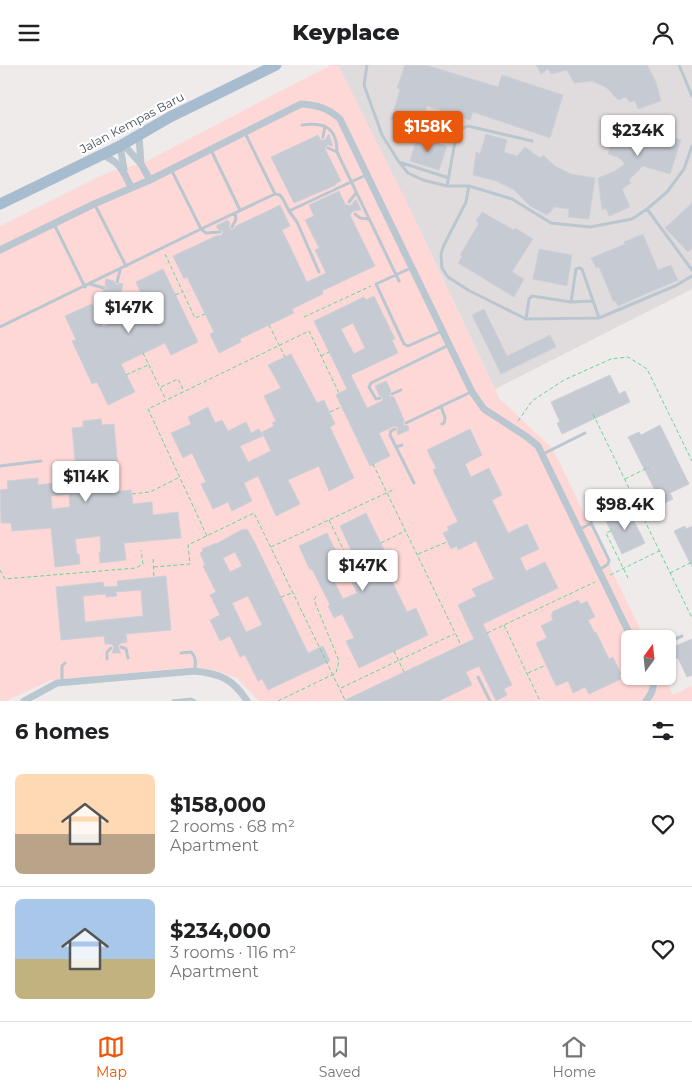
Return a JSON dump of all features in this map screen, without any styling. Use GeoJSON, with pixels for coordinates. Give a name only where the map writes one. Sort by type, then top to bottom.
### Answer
{"type":"FeatureCollection","features":[{"type":"Feature","properties":{"kind":"main road","name":"Jalan Kempas Baru"},"geometry":{"type":"LineString","coordinates":[[0,204],[122,145],[170,117],[276,65]]}},
{"type":"Feature","properties":{"kind":"street"},"geometry":{"type":"LineString","coordinates":[[0,250],[94,204],[150,180],[301,104],[323,107],[333,112],[340,119],[472,392],[484,409],[538,446],[628,630]]}},
{"type":"Feature","properties":{"kind":"street"},"geometry":{"type":"LineString","coordinates":[[139,136],[141,164]]}},
{"type":"Feature","properties":{"kind":"street"},"geometry":{"type":"LineString","coordinates":[[122,145],[141,164],[150,180]]}},
{"type":"Feature","properties":{"kind":"street"},"geometry":{"type":"LineString","coordinates":[[122,145],[124,172]]}},
{"type":"Feature","properties":{"kind":"street"},"geometry":{"type":"LineString","coordinates":[[101,155],[111,158],[124,172],[131,187]]}},
{"type":"Feature","properties":{"kind":"street"},"geometry":{"type":"LineString","coordinates":[[24,701],[57,683],[195,671],[213,673],[225,678],[238,687],[247,701]]}},
{"type":"Feature","properties":{"kind":"street"},"geometry":{"type":"LineString","coordinates":[[646,701],[652,693],[653,685]]}},
{"type":"Feature","properties":{"kind":"lane"},"geometry":{"type":"LineString","coordinates":[[367,65],[364,85],[382,135],[408,173],[423,180],[447,185],[469,186],[512,199],[551,223],[590,227],[632,219],[667,192],[684,169],[692,146]]}},
{"type":"Feature","properties":{"kind":"lane"},"geometry":{"type":"LineString","coordinates":[[679,65],[692,96]]}},
{"type":"Feature","properties":{"kind":"lane"},"geometry":{"type":"LineString","coordinates":[[436,122],[457,131],[468,126],[532,141]]}},
{"type":"Feature","properties":{"kind":"lane"},"geometry":{"type":"LineString","coordinates":[[302,125],[320,124],[325,126],[334,135],[337,152],[399,281]]}},
{"type":"Feature","properties":{"kind":"lane"},"geometry":{"type":"LineString","coordinates":[[323,137],[325,126]]}},
{"type":"Feature","properties":{"kind":"lane"},"geometry":{"type":"LineString","coordinates":[[447,185],[457,131]]}},
{"type":"Feature","properties":{"kind":"lane"},"geometry":{"type":"LineString","coordinates":[[245,133],[274,194]]}},
{"type":"Feature","properties":{"kind":"lane"},"geometry":{"type":"LineString","coordinates":[[328,148],[337,152]]}},
{"type":"Feature","properties":{"kind":"lane"},"geometry":{"type":"LineString","coordinates":[[211,149],[240,210]]}},
{"type":"Feature","properties":{"kind":"lane"},"geometry":{"type":"LineString","coordinates":[[399,162],[449,178]]}},
{"type":"Feature","properties":{"kind":"lane"},"geometry":{"type":"LineString","coordinates":[[171,169],[201,229],[206,233],[220,233]]}},
{"type":"Feature","properties":{"kind":"lane"},"geometry":{"type":"LineString","coordinates":[[289,211],[366,175]]}},
{"type":"Feature","properties":{"kind":"lane"},"geometry":{"type":"LineString","coordinates":[[469,186],[466,202],[443,247],[441,255],[442,268],[448,277],[468,290],[526,319],[599,318],[675,286],[692,276]]}},
{"type":"Feature","properties":{"kind":"lane"},"geometry":{"type":"LineString","coordinates":[[349,202],[356,193]]}},
{"type":"Feature","properties":{"kind":"lane"},"geometry":{"type":"LineString","coordinates":[[0,327],[274,194],[280,195],[297,222],[319,272]]}},
{"type":"Feature","properties":{"kind":"lane"},"geometry":{"type":"LineString","coordinates":[[94,204],[126,266]]}},
{"type":"Feature","properties":{"kind":"lane"},"geometry":{"type":"LineString","coordinates":[[647,209],[692,270]]}},
{"type":"Feature","properties":{"kind":"lane"},"geometry":{"type":"LineString","coordinates":[[232,227],[236,219],[235,213]]}},
{"type":"Feature","properties":{"kind":"lane"},"geometry":{"type":"LineString","coordinates":[[355,215],[360,218],[370,219]]}},
{"type":"Feature","properties":{"kind":"lane"},"geometry":{"type":"LineString","coordinates":[[54,224],[84,287]]}},
{"type":"Feature","properties":{"kind":"lane"},"geometry":{"type":"LineString","coordinates":[[413,267],[376,284],[404,345],[408,346],[443,331]]}},
{"type":"Feature","properties":{"kind":"lane"},"geometry":{"type":"LineString","coordinates":[[571,302],[576,269],[579,268],[582,269],[599,318]]}},
{"type":"Feature","properties":{"kind":"lane"},"geometry":{"type":"LineString","coordinates":[[117,282],[120,269]]}},
{"type":"Feature","properties":{"kind":"lane"},"geometry":{"type":"LineString","coordinates":[[90,284],[104,288]]}},
{"type":"Feature","properties":{"kind":"lane"},"geometry":{"type":"LineString","coordinates":[[526,319],[529,299],[532,296],[571,302],[593,301]]}},
{"type":"Feature","properties":{"kind":"lane"},"geometry":{"type":"LineString","coordinates":[[424,333],[427,337]]}},
{"type":"Feature","properties":{"kind":"lane"},"geometry":{"type":"LineString","coordinates":[[380,398],[376,399],[374,397],[369,387],[370,383],[450,344]]}},
{"type":"Feature","properties":{"kind":"lane"},"geometry":{"type":"LineString","coordinates":[[392,394],[401,389]]}},
{"type":"Feature","properties":{"kind":"lane"},"geometry":{"type":"LineString","coordinates":[[406,423],[472,392]]}},
{"type":"Feature","properties":{"kind":"lane"},"geometry":{"type":"LineString","coordinates":[[441,406],[446,418],[442,424]]}},
{"type":"Feature","properties":{"kind":"lane"},"geometry":{"type":"LineString","coordinates":[[395,429],[391,431],[390,435],[414,483]]}},
{"type":"Feature","properties":{"kind":"lane"},"geometry":{"type":"LineString","coordinates":[[543,455],[585,433]]}},
{"type":"Feature","properties":{"kind":"lane"},"geometry":{"type":"LineString","coordinates":[[396,447],[402,445]]}},
{"type":"Feature","properties":{"kind":"lane"},"geometry":{"type":"LineString","coordinates":[[0,466],[42,461]]}},
{"type":"Feature","properties":{"kind":"lane"},"geometry":{"type":"LineString","coordinates":[[593,510],[591,523],[609,560],[608,565],[600,575]]}},
{"type":"Feature","properties":{"kind":"lane"},"geometry":{"type":"LineString","coordinates":[[578,530],[591,523]]}},
{"type":"Feature","properties":{"kind":"lane"},"geometry":{"type":"LineString","coordinates":[[676,639],[682,636]]}},
{"type":"Feature","properties":{"kind":"lane"},"geometry":{"type":"LineString","coordinates":[[121,647],[126,649],[128,658]]}},
{"type":"Feature","properties":{"kind":"lane"},"geometry":{"type":"LineString","coordinates":[[107,659],[107,652],[111,648]]}},
{"type":"Feature","properties":{"kind":"lane"},"geometry":{"type":"LineString","coordinates":[[181,653],[191,652],[194,654],[195,671]]}},
{"type":"Feature","properties":{"kind":"lane"},"geometry":{"type":"LineString","coordinates":[[62,683],[62,666],[65,663]]}},
{"type":"Feature","properties":{"kind":"lane"},"geometry":{"type":"LineString","coordinates":[[478,677],[490,701]]}},
{"type":"Feature","properties":{"kind":"lane"},"geometry":{"type":"LineString","coordinates":[[173,701],[191,699],[195,701]]}},
{"type":"Feature","properties":{"kind":"path"},"geometry":{"type":"LineString","coordinates":[[162,248],[195,318],[205,314]]}},
{"type":"Feature","properties":{"kind":"path"},"geometry":{"type":"LineString","coordinates":[[304,317],[376,284]]}},
{"type":"Feature","properties":{"kind":"path"},"geometry":{"type":"LineString","coordinates":[[175,295],[183,292]]}},
{"type":"Feature","properties":{"kind":"path"},"geometry":{"type":"LineString","coordinates":[[269,325],[285,357]]}},
{"type":"Feature","properties":{"kind":"path"},"geometry":{"type":"LineString","coordinates":[[207,536],[148,409],[309,331],[339,393]]}},
{"type":"Feature","properties":{"kind":"path"},"geometry":{"type":"LineString","coordinates":[[321,356],[329,352]]}},
{"type":"Feature","properties":{"kind":"path"},"geometry":{"type":"LineString","coordinates":[[143,353],[166,401]]}},
{"type":"Feature","properties":{"kind":"path"},"geometry":{"type":"LineString","coordinates":[[514,428],[532,401],[564,380],[611,359],[628,357],[647,369],[692,461]]}},
{"type":"Feature","properties":{"kind":"path"},"geometry":{"type":"LineString","coordinates":[[126,375],[148,364]]}},
{"type":"Feature","properties":{"kind":"path"},"geometry":{"type":"LineString","coordinates":[[160,388],[178,379],[184,392]]}},
{"type":"Feature","properties":{"kind":"path"},"geometry":{"type":"LineString","coordinates":[[330,412],[341,407]]}},
{"type":"Feature","properties":{"kind":"path"},"geometry":{"type":"LineString","coordinates":[[593,414],[692,618]]}},
{"type":"Feature","properties":{"kind":"path"},"geometry":{"type":"LineString","coordinates":[[373,464],[461,645]]}},
{"type":"Feature","properties":{"kind":"path"},"geometry":{"type":"LineString","coordinates":[[625,479],[649,467]]}},
{"type":"Feature","properties":{"kind":"path"},"geometry":{"type":"LineString","coordinates":[[132,494],[150,492],[180,476]]}},
{"type":"Feature","properties":{"kind":"path"},"geometry":{"type":"LineString","coordinates":[[270,547],[395,489]]}},
{"type":"Feature","properties":{"kind":"path"},"geometry":{"type":"LineString","coordinates":[[154,567],[190,564],[188,545],[254,513],[345,700]]}},
{"type":"Feature","properties":{"kind":"path"},"geometry":{"type":"LineString","coordinates":[[328,520],[345,553]]}},
{"type":"Feature","properties":{"kind":"path"},"geometry":{"type":"LineString","coordinates":[[380,543],[406,531]]}},
{"type":"Feature","properties":{"kind":"path"},"geometry":{"type":"LineString","coordinates":[[611,531],[606,533],[628,577]]}},
{"type":"Feature","properties":{"kind":"path"},"geometry":{"type":"LineString","coordinates":[[417,555],[447,542]]}},
{"type":"Feature","properties":{"kind":"path"},"geometry":{"type":"LineString","coordinates":[[0,570],[5,579],[136,569],[143,564],[141,550]]}},
{"type":"Feature","properties":{"kind":"path"},"geometry":{"type":"LineString","coordinates":[[487,633],[600,575],[623,568],[659,551]]}},
{"type":"Feature","properties":{"kind":"path"},"geometry":{"type":"LineString","coordinates":[[153,559],[154,577]]}},
{"type":"Feature","properties":{"kind":"path"},"geometry":{"type":"LineString","coordinates":[[670,573],[692,563]]}},
{"type":"Feature","properties":{"kind":"path"},"geometry":{"type":"LineString","coordinates":[[281,597],[293,592]]}},
{"type":"Feature","properties":{"kind":"path"},"geometry":{"type":"LineString","coordinates":[[278,701],[333,675],[339,667],[339,661],[314,600],[318,595]]}},
{"type":"Feature","properties":{"kind":"path"},"geometry":{"type":"LineString","coordinates":[[504,625],[540,701]]}},
{"type":"Feature","properties":{"kind":"path"},"geometry":{"type":"LineString","coordinates":[[340,689],[456,633]]}},
{"type":"Feature","properties":{"kind":"path"},"geometry":{"type":"LineString","coordinates":[[394,651],[404,672]]}},
{"type":"Feature","properties":{"kind":"path"},"geometry":{"type":"LineString","coordinates":[[527,674],[546,665]]}},
{"type":"Feature","properties":{"kind":"shaded area"},"geometry":{"type":"Polygon","coordinates":[[[331,65],[338,65],[403,195],[499,398],[553,449],[641,630],[621,630],[621,685],[668,685],[673,695],[692,686],[692,701],[259,701],[237,678],[218,671],[195,667],[51,680],[6,701],[0,701],[0,226],[111,171],[141,164],[331,65]]]}},
{"type":"Feature","properties":{"kind":"shaded area"},"geometry":{"type":"Polygon","coordinates":[[[338,65],[692,65],[692,289],[495,389],[416,222],[338,65]]]}},
{"type":"Feature","properties":{"kind":"building"},"geometry":{"type":"Polygon","coordinates":[[[405,65],[426,65],[498,87],[502,75],[563,95],[550,138],[473,112],[470,120],[427,106],[419,131],[399,125],[400,122],[391,120],[400,89],[397,88],[405,65]]]}},
{"type":"Feature","properties":{"kind":"building"},"geometry":{"type":"Polygon","coordinates":[[[536,65],[647,65],[656,82],[661,101],[638,109],[635,101],[629,102],[626,97],[618,100],[607,88],[592,81],[574,83],[567,70],[551,74],[548,69],[541,74],[536,65]]]}},
{"type":"Feature","properties":{"kind":"building"},"geometry":{"type":"Polygon","coordinates":[[[672,116],[675,138],[681,140],[670,174],[643,166],[629,180],[631,183],[622,189],[630,207],[609,216],[606,208],[602,210],[598,178],[615,171],[625,164],[618,157],[608,154],[618,123],[672,116]]]}},
{"type":"Feature","properties":{"kind":"building"},"geometry":{"type":"Polygon","coordinates":[[[329,134],[333,146],[327,145],[325,149],[341,181],[336,185],[294,203],[271,157],[318,135],[321,140],[325,140],[329,134]]]}},
{"type":"Feature","properties":{"kind":"building"},"geometry":{"type":"Polygon","coordinates":[[[486,134],[507,140],[504,152],[517,156],[525,147],[540,158],[543,155],[555,166],[571,174],[595,178],[589,219],[568,217],[569,209],[554,207],[547,215],[530,206],[514,190],[496,181],[473,175],[476,152],[480,154],[486,134]]]}},
{"type":"Feature","properties":{"kind":"building"},"geometry":{"type":"Polygon","coordinates":[[[417,137],[447,146],[439,170],[410,161],[417,137]]]}},
{"type":"Feature","properties":{"kind":"building"},"geometry":{"type":"Polygon","coordinates":[[[339,191],[347,205],[351,205],[356,199],[361,210],[353,211],[350,215],[375,266],[322,291],[323,294],[292,309],[294,313],[240,339],[241,342],[219,353],[210,334],[214,332],[187,277],[184,279],[173,256],[222,235],[223,231],[216,226],[228,220],[229,228],[233,230],[236,226],[280,205],[290,226],[282,230],[307,282],[326,273],[315,250],[319,248],[305,220],[314,216],[309,205],[339,191]]]}},
{"type":"Feature","properties":{"kind":"building"},"geometry":{"type":"Polygon","coordinates":[[[692,203],[692,248],[688,252],[665,228],[692,203]]]}},
{"type":"Feature","properties":{"kind":"building"},"geometry":{"type":"Polygon","coordinates":[[[482,212],[533,239],[512,272],[524,279],[514,297],[458,263],[462,256],[460,255],[479,223],[476,221],[482,212]]]}},
{"type":"Feature","properties":{"kind":"building"},"geometry":{"type":"Polygon","coordinates":[[[643,234],[658,270],[671,265],[678,280],[618,306],[613,301],[599,267],[596,268],[591,258],[625,244],[624,242],[643,234]]]}},
{"type":"Feature","properties":{"kind":"building"},"geometry":{"type":"Polygon","coordinates":[[[539,249],[572,255],[567,286],[533,279],[539,249]]]}},
{"type":"Feature","properties":{"kind":"building"},"geometry":{"type":"Polygon","coordinates":[[[163,269],[198,342],[171,355],[165,343],[121,364],[135,392],[108,405],[97,382],[92,384],[72,341],[76,340],[65,316],[92,304],[103,327],[121,318],[112,299],[102,296],[103,291],[107,289],[105,285],[106,279],[114,281],[116,285],[123,284],[120,297],[128,315],[147,306],[136,282],[163,269]]]}},
{"type":"Feature","properties":{"kind":"building"},"geometry":{"type":"Polygon","coordinates":[[[374,296],[395,339],[392,340],[398,353],[351,375],[367,408],[382,401],[383,397],[379,395],[375,386],[386,381],[391,391],[389,396],[394,397],[404,420],[403,425],[408,426],[409,430],[398,435],[398,428],[395,426],[379,433],[390,456],[370,466],[336,395],[347,389],[314,321],[364,297],[366,300],[374,296]],[[353,323],[341,329],[354,354],[365,348],[353,323]]]}},
{"type":"Feature","properties":{"kind":"building"},"geometry":{"type":"Polygon","coordinates":[[[484,309],[507,356],[550,335],[556,347],[501,374],[472,315],[484,309]]]}},
{"type":"Feature","properties":{"kind":"building"},"geometry":{"type":"Polygon","coordinates":[[[291,354],[317,403],[324,400],[335,424],[330,427],[354,478],[329,491],[319,466],[288,480],[300,504],[276,516],[258,476],[244,483],[252,501],[232,511],[228,502],[213,509],[201,484],[206,482],[192,453],[183,458],[171,433],[191,424],[188,417],[208,407],[215,423],[222,420],[228,431],[246,422],[251,433],[259,429],[263,436],[240,446],[248,462],[271,451],[262,432],[274,426],[272,423],[276,421],[264,396],[281,388],[268,365],[291,354]]]}},
{"type":"Feature","properties":{"kind":"building"},"geometry":{"type":"Polygon","coordinates":[[[610,375],[619,394],[625,391],[630,402],[562,434],[557,423],[560,422],[551,402],[610,375]]]}},
{"type":"Feature","properties":{"kind":"building"},"geometry":{"type":"Polygon","coordinates":[[[101,419],[102,425],[114,424],[119,479],[109,480],[110,492],[131,490],[133,504],[152,502],[153,515],[178,512],[181,538],[124,543],[126,560],[100,563],[100,536],[75,539],[80,564],[55,567],[51,528],[12,531],[11,523],[1,523],[0,490],[8,489],[7,481],[38,478],[38,485],[54,483],[52,469],[61,469],[63,483],[77,481],[72,428],[83,427],[83,421],[101,419]],[[69,494],[51,496],[52,509],[70,507],[69,494]]]}},
{"type":"Feature","properties":{"kind":"building"},"geometry":{"type":"Polygon","coordinates":[[[660,425],[689,484],[670,493],[673,499],[662,504],[628,437],[639,432],[641,435],[660,425]]]}},
{"type":"Feature","properties":{"kind":"building"},"geometry":{"type":"Polygon","coordinates":[[[470,429],[482,455],[465,464],[471,477],[489,468],[502,495],[492,500],[508,533],[527,524],[539,549],[520,558],[526,571],[545,562],[558,588],[483,624],[512,685],[504,689],[507,695],[496,701],[479,666],[466,672],[472,685],[439,701],[343,701],[474,639],[458,605],[476,596],[472,589],[494,579],[476,541],[458,550],[457,546],[451,549],[443,533],[449,530],[447,527],[458,522],[433,470],[436,468],[427,450],[470,429]]]}},
{"type":"Feature","properties":{"kind":"building"},"geometry":{"type":"Polygon","coordinates":[[[628,509],[645,543],[622,554],[605,519],[628,509]]]}},
{"type":"Feature","properties":{"kind":"building"},"geometry":{"type":"Polygon","coordinates":[[[366,513],[392,566],[386,569],[407,612],[416,608],[428,635],[359,668],[346,641],[354,638],[342,614],[334,618],[328,606],[330,605],[299,546],[327,533],[338,556],[351,550],[340,526],[366,513]],[[348,574],[334,581],[343,599],[357,593],[348,574]]]}},
{"type":"Feature","properties":{"kind":"building"},"geometry":{"type":"Polygon","coordinates":[[[685,526],[686,529],[692,526],[692,567],[674,531],[685,526]]]}},
{"type":"Feature","properties":{"kind":"building"},"geometry":{"type":"Polygon","coordinates":[[[243,529],[247,529],[308,653],[323,646],[330,661],[268,690],[262,679],[258,681],[245,655],[240,657],[230,636],[220,641],[210,620],[220,615],[210,595],[216,592],[203,566],[205,565],[200,553],[203,551],[202,549],[216,544],[243,529]],[[235,552],[223,558],[230,572],[242,566],[235,552]],[[248,596],[232,603],[246,632],[262,625],[248,596]]]}},
{"type":"Feature","properties":{"kind":"building"},"geometry":{"type":"Polygon","coordinates":[[[166,576],[171,630],[126,634],[127,642],[121,643],[118,646],[121,653],[112,653],[114,647],[111,644],[105,644],[104,636],[61,640],[56,587],[103,582],[104,587],[118,586],[117,581],[166,576]],[[141,590],[116,592],[117,596],[106,597],[106,594],[83,596],[85,622],[143,616],[141,590]]]}},
{"type":"Feature","properties":{"kind":"building"},"geometry":{"type":"Polygon","coordinates":[[[578,600],[581,604],[587,601],[595,617],[588,620],[609,659],[613,657],[621,674],[619,675],[621,679],[589,694],[585,687],[573,693],[568,681],[556,686],[536,643],[547,638],[541,626],[553,620],[552,612],[578,600]]]}},
{"type":"Feature","properties":{"kind":"building"},"geometry":{"type":"Polygon","coordinates":[[[692,639],[692,675],[687,677],[678,658],[676,659],[676,646],[692,639]]]}}]}
